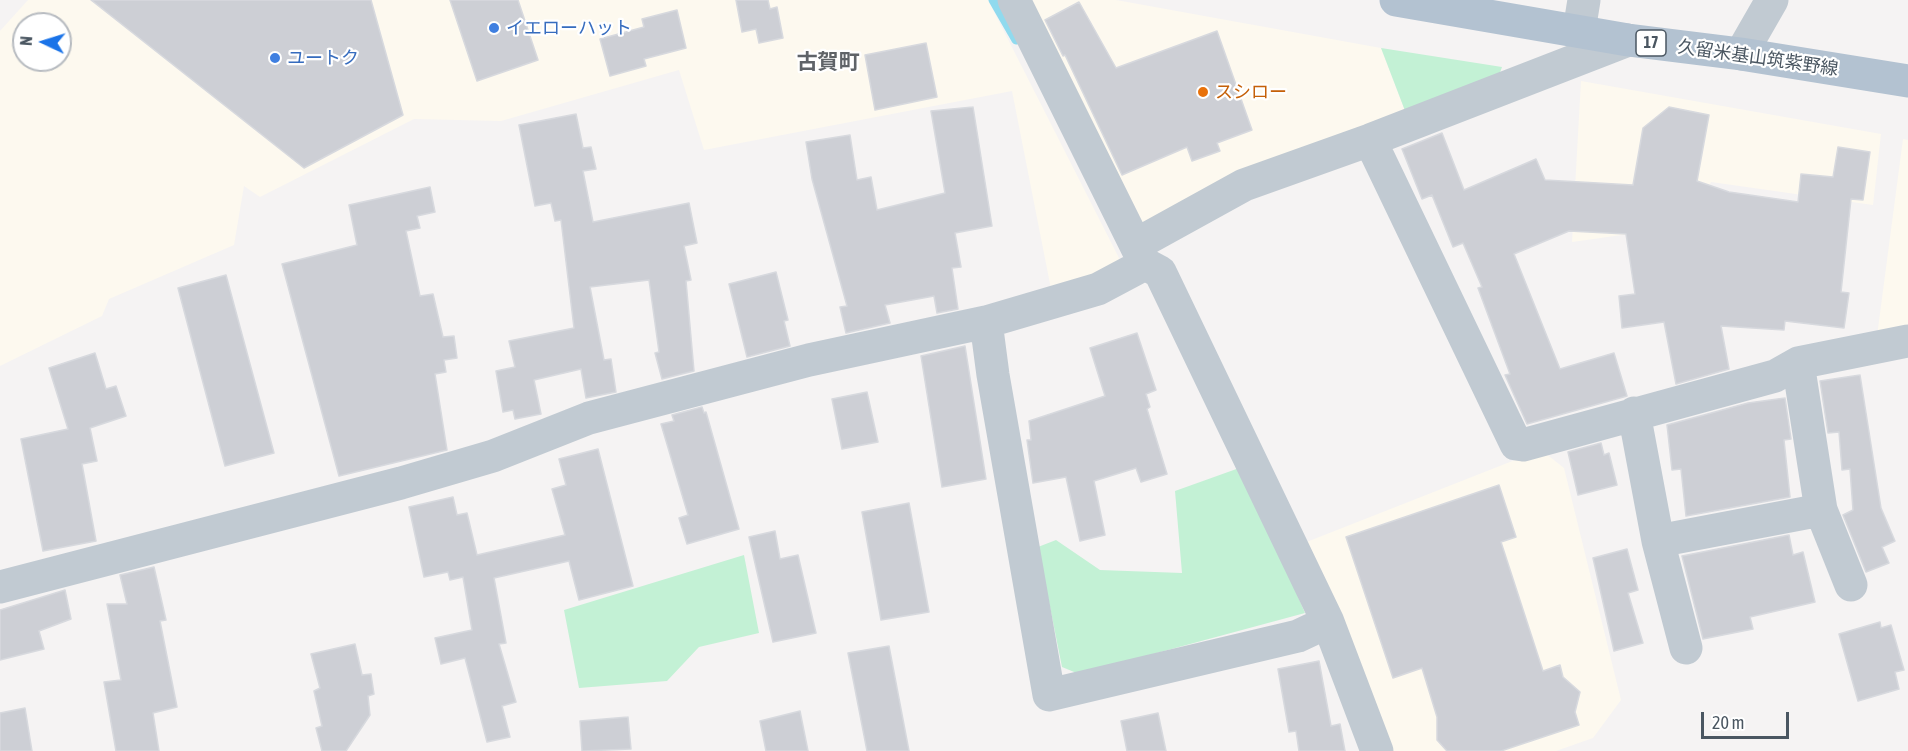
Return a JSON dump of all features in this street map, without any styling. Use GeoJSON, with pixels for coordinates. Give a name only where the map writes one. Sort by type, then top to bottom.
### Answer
{"type":"FeatureCollection","features":[{"type":"Feature","properties":{"kind":"main road","name":"久留米基山筑紫野線"},"geometry":{"type":"LineString","coordinates":[[1396,0],[1581,16],[1628,40],[1741,54],[1908,81]]}},
{"type":"Feature","properties":{"kind":"street"},"geometry":{"type":"LineString","coordinates":[[1014,0],[1141,254],[1160,272],[1328,622],[1377,751]]}},
{"type":"Feature","properties":{"kind":"street"},"geometry":{"type":"LineString","coordinates":[[1741,54],[1772,0]]}},
{"type":"Feature","properties":{"kind":"street"},"geometry":{"type":"LineString","coordinates":[[0,586],[411,480],[493,456],[589,418],[809,360],[986,322],[1098,289],[1141,254],[1244,185],[1370,140],[1628,40]]}},
{"type":"Feature","properties":{"kind":"street"},"geometry":{"type":"LineString","coordinates":[[1370,140],[1516,444],[1523,445],[1775,376],[1798,363],[1908,341]]}},
{"type":"Feature","properties":{"kind":"street"},"geometry":{"type":"LineString","coordinates":[[986,322],[993,375],[1049,695],[1298,636],[1328,622]]}},
{"type":"Feature","properties":{"kind":"street"},"geometry":{"type":"LineString","coordinates":[[1798,363],[1821,510],[1851,585]]}},
{"type":"Feature","properties":{"kind":"street"},"geometry":{"type":"LineString","coordinates":[[1634,413],[1658,541],[1686,648]]}},
{"type":"Feature","properties":{"kind":"street"},"geometry":{"type":"LineString","coordinates":[[1658,541],[1821,510]]}},
{"type":"Feature","properties":{"kind":"shaded area"},"geometry":{"type":"Polygon","coordinates":[[[28,0],[988,0],[1121,262],[1052,294],[1012,91],[704,150],[679,70],[501,121],[414,119],[260,197],[244,186],[234,245],[109,299],[102,316],[0,366],[0,31],[12,18],[12,72],[72,72],[72,12],[17,12],[28,0]]]}},
{"type":"Feature","properties":{"kind":"shaded area"},"geometry":{"type":"Polygon","coordinates":[[[1024,0],[1116,0],[1381,48],[1407,116],[1145,230],[1024,0]]]}},
{"type":"Feature","properties":{"kind":"shaded area"},"geometry":{"type":"Polygon","coordinates":[[[1581,81],[1881,134],[1873,205],[1711,182],[1693,225],[1572,242],[1581,81]]]}},
{"type":"Feature","properties":{"kind":"shaded area"},"geometry":{"type":"Polygon","coordinates":[[[1903,139],[1908,140],[1908,331],[1877,336],[1903,139]]]}},
{"type":"Feature","properties":{"kind":"shaded area"},"geometry":{"type":"Polygon","coordinates":[[[1545,453],[1564,468],[1621,700],[1593,738],[1556,751],[1383,751],[1304,543],[1515,460],[1545,453]]]}},
{"type":"Feature","properties":{"kind":"green space"},"geometry":{"type":"Polygon","coordinates":[[[1381,48],[1502,67],[1497,81],[1407,116],[1381,48]]]}},
{"type":"Feature","properties":{"kind":"green space"},"geometry":{"type":"Polygon","coordinates":[[[1242,467],[1305,613],[1079,674],[1062,667],[1038,547],[1056,540],[1100,570],[1182,573],[1175,491],[1242,467]]]}},
{"type":"Feature","properties":{"kind":"green space"},"geometry":{"type":"Polygon","coordinates":[[[744,555],[759,633],[699,647],[667,681],[579,688],[564,610],[744,555]]]}},
{"type":"Feature","properties":{"kind":"building","name":"ユートク"},"geometry":{"type":"Polygon","coordinates":[[[91,0],[371,0],[403,115],[304,168],[91,0]]]}},
{"type":"Feature","properties":{"kind":"building","name":"イエローハット"},"geometry":{"type":"Polygon","coordinates":[[[450,0],[518,0],[538,60],[477,81],[450,0]]]}},
{"type":"Feature","properties":{"kind":"building"},"geometry":{"type":"Polygon","coordinates":[[[736,0],[768,0],[770,9],[777,7],[783,38],[759,43],[756,29],[742,32],[736,0]]]}},
{"type":"Feature","properties":{"kind":"building"},"geometry":{"type":"Polygon","coordinates":[[[1079,2],[1116,68],[1217,31],[1252,130],[1217,143],[1220,151],[1192,161],[1187,147],[1122,175],[1065,55],[1063,56],[1045,20],[1079,2]]]}},
{"type":"Feature","properties":{"kind":"building"},"geometry":{"type":"Polygon","coordinates":[[[677,10],[686,48],[644,59],[646,66],[610,76],[600,39],[644,27],[642,19],[677,10]]]}},
{"type":"Feature","properties":{"kind":"building"},"geometry":{"type":"Polygon","coordinates":[[[926,43],[937,97],[875,110],[865,55],[926,43]]]}},
{"type":"Feature","properties":{"kind":"building"},"geometry":{"type":"Polygon","coordinates":[[[973,107],[992,226],[955,233],[961,267],[952,268],[958,309],[937,313],[934,296],[885,305],[890,323],[846,333],[840,307],[847,306],[812,179],[806,142],[850,135],[857,180],[871,177],[877,210],[945,193],[931,111],[973,107]]]}},
{"type":"Feature","properties":{"kind":"building"},"geometry":{"type":"Polygon","coordinates":[[[1669,107],[1709,115],[1697,181],[1729,192],[1798,202],[1801,174],[1833,177],[1838,147],[1870,152],[1863,200],[1851,199],[1841,292],[1849,293],[1844,328],[1785,321],[1784,330],[1721,326],[1729,369],[1676,384],[1664,322],[1622,328],[1619,296],[1635,294],[1626,234],[1569,231],[1514,254],[1560,369],[1614,353],[1627,396],[1527,424],[1505,375],[1510,374],[1478,288],[1482,287],[1463,243],[1453,247],[1432,195],[1422,199],[1402,149],[1442,133],[1464,190],[1536,159],[1545,180],[1633,185],[1643,128],[1669,107]]]}},
{"type":"Feature","properties":{"kind":"building"},"geometry":{"type":"Polygon","coordinates":[[[576,114],[583,148],[591,147],[596,169],[583,171],[593,222],[689,203],[697,243],[684,246],[691,280],[686,281],[694,371],[662,379],[655,353],[659,352],[649,280],[590,287],[604,360],[611,359],[616,392],[586,398],[581,369],[534,380],[541,414],[515,419],[513,410],[503,412],[496,371],[515,367],[509,341],[574,328],[561,220],[555,221],[551,203],[535,206],[519,125],[576,114]]]}},
{"type":"Feature","properties":{"kind":"building"},"geometry":{"type":"Polygon","coordinates":[[[430,187],[435,212],[417,216],[420,228],[406,231],[420,296],[433,294],[443,337],[454,336],[457,358],[444,360],[446,372],[435,374],[447,450],[339,476],[282,264],[357,245],[349,205],[430,187]]]}},
{"type":"Feature","properties":{"kind":"building"},"geometry":{"type":"Polygon","coordinates":[[[776,272],[788,320],[784,321],[790,346],[747,357],[729,284],[776,272]]]}},
{"type":"Feature","properties":{"kind":"building"},"geometry":{"type":"Polygon","coordinates":[[[226,275],[274,453],[225,466],[178,288],[226,275]]]}},
{"type":"Feature","properties":{"kind":"building"},"geometry":{"type":"Polygon","coordinates":[[[1137,333],[1156,390],[1146,394],[1150,407],[1147,409],[1167,474],[1141,482],[1136,468],[1094,481],[1105,535],[1080,541],[1066,477],[1033,483],[1027,440],[1031,440],[1029,421],[1105,396],[1090,348],[1137,333]]]}},
{"type":"Feature","properties":{"kind":"building"},"geometry":{"type":"Polygon","coordinates":[[[965,346],[986,479],[942,487],[921,356],[965,346]]]}},
{"type":"Feature","properties":{"kind":"building"},"geometry":{"type":"Polygon","coordinates":[[[95,353],[106,389],[116,386],[126,416],[90,428],[97,461],[82,464],[96,541],[43,551],[21,439],[68,429],[49,368],[95,353]]]}},
{"type":"Feature","properties":{"kind":"building"},"geometry":{"type":"Polygon","coordinates":[[[1860,375],[1881,508],[1895,541],[1882,547],[1889,563],[1866,572],[1843,515],[1853,510],[1850,469],[1842,470],[1839,432],[1828,433],[1820,381],[1860,375]]]}},
{"type":"Feature","properties":{"kind":"building"},"geometry":{"type":"Polygon","coordinates":[[[867,392],[878,442],[842,449],[832,399],[867,392]]]}},
{"type":"Feature","properties":{"kind":"building"},"geometry":{"type":"Polygon","coordinates":[[[1785,398],[1791,439],[1784,440],[1790,497],[1686,516],[1681,469],[1672,470],[1667,425],[1748,403],[1785,398]]]}},
{"type":"Feature","properties":{"kind":"building"},"geometry":{"type":"Polygon","coordinates":[[[702,407],[704,413],[706,412],[739,529],[687,544],[679,518],[688,515],[661,424],[674,421],[672,415],[702,407]]]}},
{"type":"Feature","properties":{"kind":"building"},"geometry":{"type":"Polygon","coordinates":[[[1601,443],[1604,455],[1609,453],[1617,485],[1578,495],[1568,452],[1601,443]]]}},
{"type":"Feature","properties":{"kind":"building"},"geometry":{"type":"Polygon","coordinates":[[[598,449],[633,586],[579,600],[569,561],[494,578],[506,643],[499,644],[516,702],[502,706],[510,737],[487,742],[465,658],[441,664],[435,638],[472,630],[463,577],[450,580],[448,572],[424,577],[409,507],[453,497],[457,515],[467,513],[477,555],[565,535],[552,489],[566,485],[559,459],[598,449]]]}},
{"type":"Feature","properties":{"kind":"building"},"geometry":{"type":"Polygon","coordinates":[[[1499,485],[1516,537],[1501,542],[1543,671],[1560,665],[1563,677],[1580,692],[1575,712],[1579,725],[1501,751],[1447,751],[1437,740],[1437,717],[1422,668],[1393,678],[1346,537],[1499,485]]]}},
{"type":"Feature","properties":{"kind":"building"},"geometry":{"type":"Polygon","coordinates":[[[909,503],[929,612],[881,620],[862,512],[909,503]]]}},
{"type":"Feature","properties":{"kind":"building"},"geometry":{"type":"Polygon","coordinates":[[[775,531],[780,559],[798,555],[816,633],[773,642],[749,537],[775,531]]]}},
{"type":"Feature","properties":{"kind":"building"},"geometry":{"type":"Polygon","coordinates":[[[1789,535],[1793,555],[1803,552],[1815,602],[1750,617],[1753,629],[1703,639],[1682,556],[1789,535]]]}},
{"type":"Feature","properties":{"kind":"building"},"geometry":{"type":"Polygon","coordinates":[[[1627,549],[1638,590],[1628,593],[1643,643],[1614,651],[1593,558],[1627,549]]]}},
{"type":"Feature","properties":{"kind":"building"},"geometry":{"type":"Polygon","coordinates":[[[154,567],[166,620],[160,621],[177,707],[153,713],[159,751],[116,751],[104,682],[121,680],[107,604],[127,604],[120,575],[154,567]]]}},
{"type":"Feature","properties":{"kind":"building"},"geometry":{"type":"Polygon","coordinates":[[[65,590],[71,619],[39,631],[44,649],[0,660],[0,610],[65,590]]]}},
{"type":"Feature","properties":{"kind":"building"},"geometry":{"type":"Polygon","coordinates":[[[1880,622],[1881,628],[1891,625],[1904,670],[1895,672],[1899,689],[1858,701],[1839,634],[1880,622]]]}},
{"type":"Feature","properties":{"kind":"building"},"geometry":{"type":"Polygon","coordinates":[[[355,644],[362,675],[371,674],[374,694],[368,696],[370,715],[346,751],[322,751],[316,728],[322,726],[314,691],[320,688],[311,654],[355,644]]]}},
{"type":"Feature","properties":{"kind":"building"},"geometry":{"type":"Polygon","coordinates":[[[889,646],[909,751],[867,751],[848,653],[889,646]]]}},
{"type":"Feature","properties":{"kind":"building"},"geometry":{"type":"Polygon","coordinates":[[[1319,661],[1331,726],[1340,724],[1345,751],[1299,751],[1296,731],[1289,732],[1278,669],[1319,661]]]}},
{"type":"Feature","properties":{"kind":"building"},"geometry":{"type":"Polygon","coordinates":[[[25,708],[32,751],[0,751],[0,713],[25,708]]]}},
{"type":"Feature","properties":{"kind":"building"},"geometry":{"type":"Polygon","coordinates":[[[800,711],[808,751],[766,751],[760,721],[800,711]]]}},
{"type":"Feature","properties":{"kind":"building"},"geometry":{"type":"Polygon","coordinates":[[[1158,713],[1166,751],[1127,751],[1121,721],[1158,713]]]}},
{"type":"Feature","properties":{"kind":"building"},"geometry":{"type":"Polygon","coordinates":[[[628,717],[631,749],[582,751],[580,721],[628,717]]]}},
{"type":"Feature","properties":{"kind":"waterway"},"geometry":{"type":"LineString","coordinates":[[993,0],[1016,40]]}},
{"type":"Feature","properties":{"kind":"place","name":"イエローハット"},"geometry":{"type":"Point","coordinates":[494,28]}},
{"type":"Feature","properties":{"kind":"place","name":"ユートク"},"geometry":{"type":"Point","coordinates":[275,58]}},
{"type":"Feature","properties":{"kind":"place","name":"スシロー"},"geometry":{"type":"Point","coordinates":[1203,92]}},
{"type":"Feature","properties":{"kind":"district","name":"古賀町"},"geometry":{"type":"Point","coordinates":[828,62]}}]}
